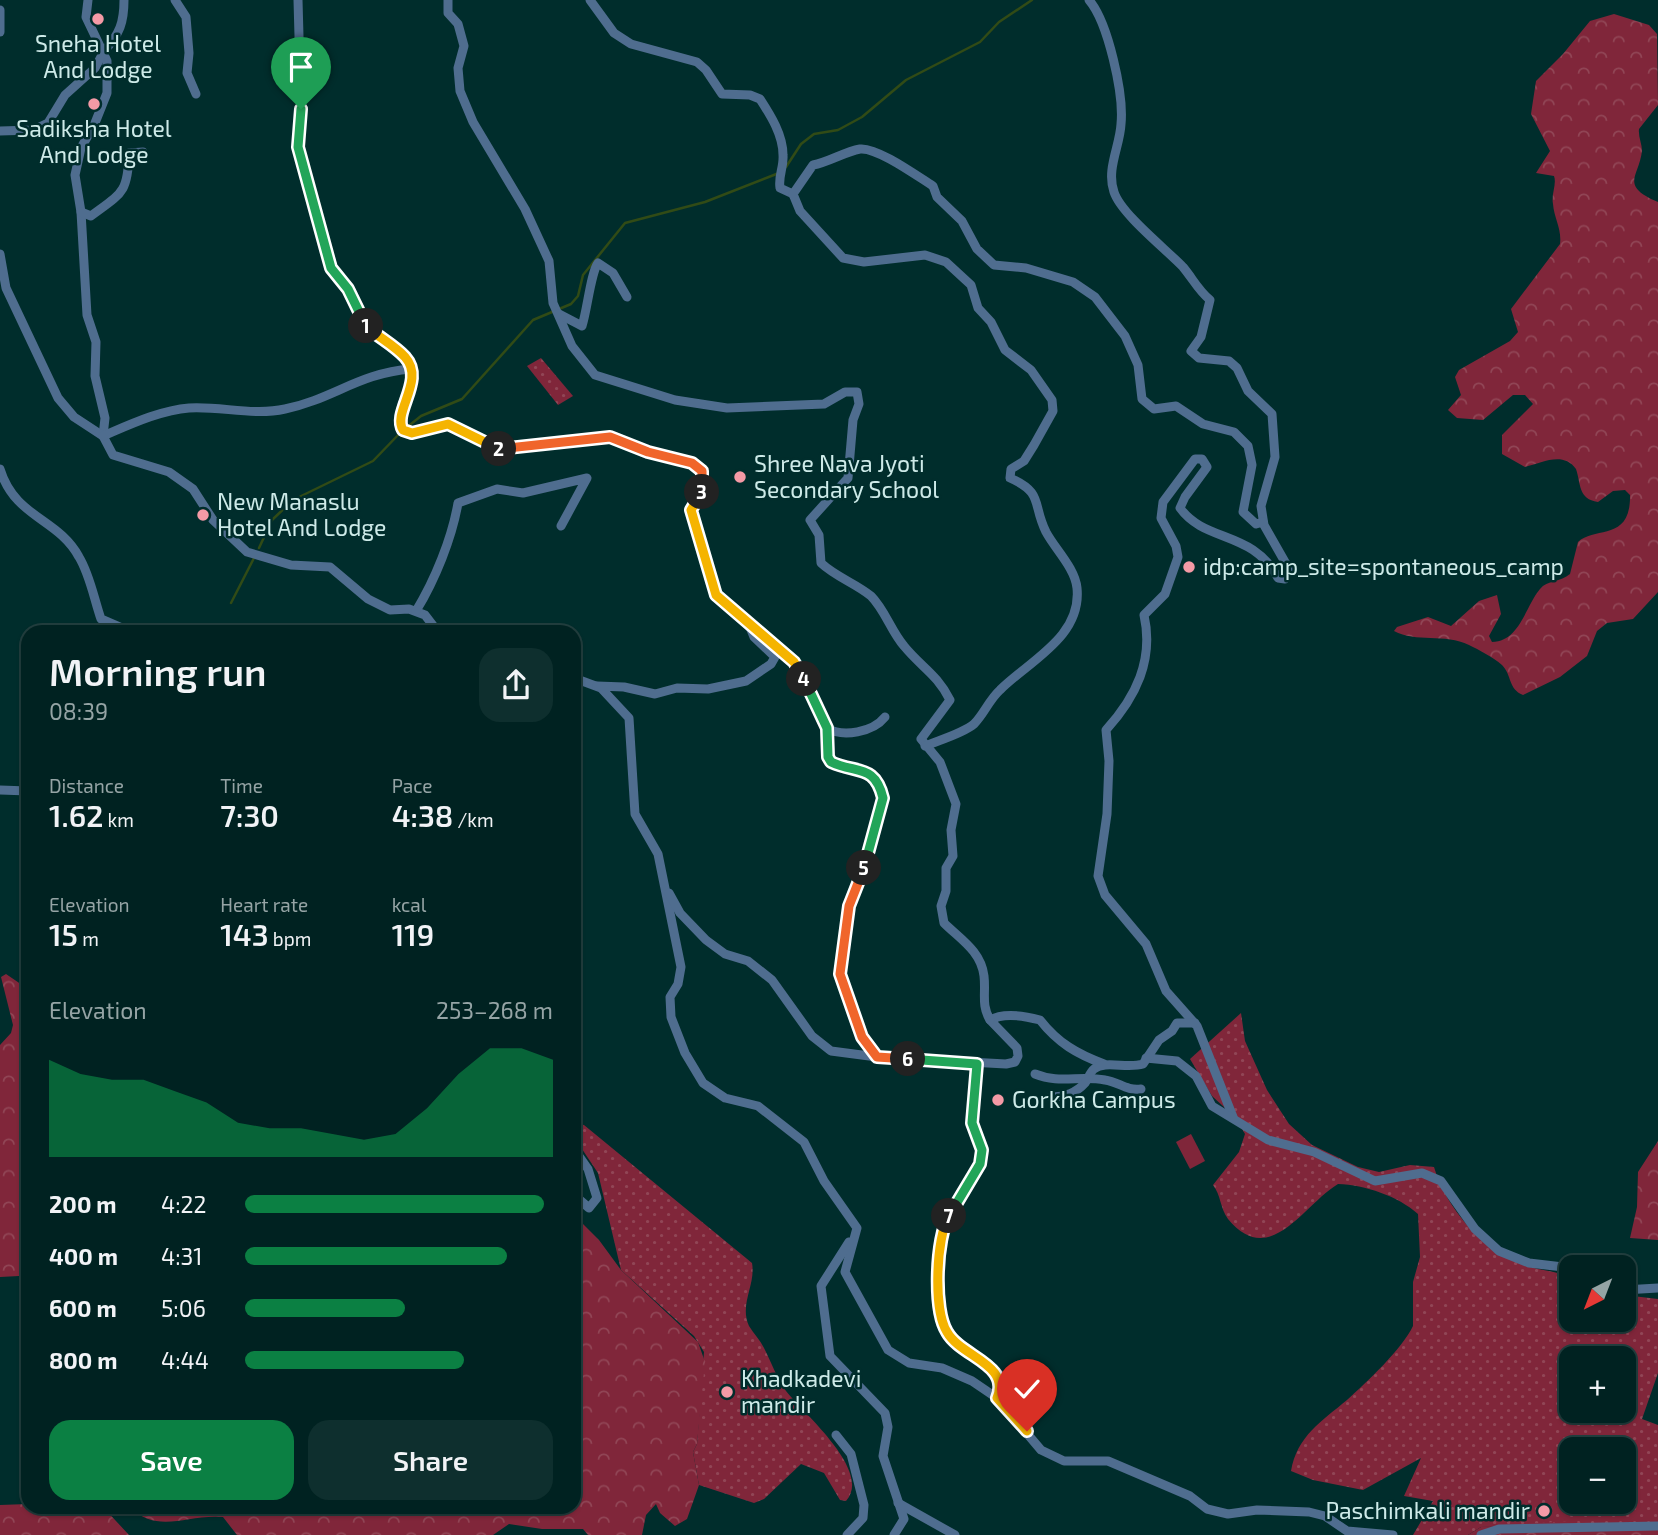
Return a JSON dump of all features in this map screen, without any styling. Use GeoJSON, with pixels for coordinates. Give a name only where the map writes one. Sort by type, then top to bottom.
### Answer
{"type":"FeatureCollection","features":[{"type":"Feature","properties":{"kind":"street"},"geometry":{"type":"LineString","coordinates":[[88,0],[86,17],[107,61],[107,93],[81,148],[75,175],[81,212],[87,315],[96,342],[95,376],[105,418],[103,436]]}},
{"type":"Feature","properties":{"kind":"street"},"geometry":{"type":"LineString","coordinates":[[0,131],[33,130],[48,122],[65,94],[95,68],[116,38],[124,21],[124,0]]}},
{"type":"Feature","properties":{"kind":"street"},"geometry":{"type":"LineString","coordinates":[[175,0],[186,18],[189,53],[187,73],[196,94]]}},
{"type":"Feature","properties":{"kind":"street"},"geometry":{"type":"LineString","coordinates":[[298,0],[301,109],[298,147],[331,268],[348,289],[367,327],[407,358],[412,380],[400,425],[407,432],[448,424],[500,450],[610,437],[648,452],[692,463],[702,471],[702,491],[691,510],[716,595],[794,662],[814,697],[827,728],[828,757],[831,762],[875,777],[883,798],[871,849],[849,906],[846,944],[840,967],[862,1037],[877,1057]]}},
{"type":"Feature","properties":{"kind":"street"},"geometry":{"type":"LineString","coordinates":[[448,0],[447,13],[458,24],[464,46],[458,68],[460,91],[473,122],[525,209],[549,261],[553,303],[572,346],[595,375],[675,400],[727,408],[824,404],[845,392],[857,392],[859,404],[852,430],[848,478],[810,520],[819,535],[821,563],[832,573],[846,578],[873,598],[904,646],[939,678],[950,699],[937,721],[921,739],[940,762],[956,804],[951,830],[953,856],[946,868],[946,891],[941,905],[944,923],[970,944],[984,974],[984,1009],[990,1020],[1017,1048],[1018,1056],[1015,1062],[977,1064],[831,1051],[812,1036],[772,980],[748,961],[725,954],[689,922],[671,897],[663,879]]}},
{"type":"Feature","properties":{"kind":"street"},"geometry":{"type":"LineString","coordinates":[[590,0],[614,33],[631,44],[697,62],[722,94],[750,95],[760,99],[780,137],[784,157],[778,179],[780,188],[793,194],[800,211],[843,258],[864,262],[925,255],[946,261],[971,285],[978,308],[991,323],[1005,350],[1031,370],[1052,400],[1053,411],[1024,461],[1010,469],[1010,478],[1026,485],[1037,497],[1046,532],[1058,548],[1077,587],[1071,623],[1050,649],[1020,670],[991,699],[972,725],[925,746]]}},
{"type":"Feature","properties":{"kind":"street"},"geometry":{"type":"LineString","coordinates":[[1089,0],[1103,21],[1119,98],[1121,124],[1111,182],[1114,195],[1156,244],[1183,268],[1197,289],[1210,300],[1201,337],[1191,351],[1199,358],[1229,361],[1237,369],[1248,391],[1272,414],[1275,457],[1261,506],[1263,523],[1289,569],[1285,579],[1278,579],[1269,561],[1256,549],[1188,519],[1180,508],[1207,467],[1202,459],[1195,460],[1163,502],[1161,518],[1176,546],[1178,558],[1165,594],[1144,615],[1148,648],[1143,672],[1128,707],[1106,730],[1109,761],[1098,876],[1105,895],[1146,944],[1166,991],[1195,1023],[1233,1117]]}},
{"type":"Feature","properties":{"kind":"street"},"geometry":{"type":"LineString","coordinates":[[0,10],[0,32]]}},
{"type":"Feature","properties":{"kind":"street"},"geometry":{"type":"LineString","coordinates":[[793,194],[813,165],[830,162],[861,149],[880,154],[933,186],[937,197],[962,221],[977,249],[994,265],[1026,268],[1083,286],[1125,335],[1138,365],[1142,399],[1147,404],[1154,409],[1176,406],[1203,424],[1234,432],[1248,446],[1252,465],[1243,512],[1256,524],[1263,523]]}},
{"type":"Feature","properties":{"kind":"street"},"geometry":{"type":"LineString","coordinates":[[81,212],[91,216],[117,197],[128,182],[129,153],[143,152]]}},
{"type":"Feature","properties":{"kind":"street"},"geometry":{"type":"LineString","coordinates":[[0,254],[6,288],[58,398],[74,417],[103,436],[113,455],[169,472],[193,489],[213,520],[247,552],[291,565],[330,567],[368,599],[390,610],[416,611],[425,615],[433,625]]}},
{"type":"Feature","properties":{"kind":"street"},"geometry":{"type":"LineString","coordinates":[[559,314],[582,326],[590,301],[592,270],[598,263],[612,273],[628,297]]}},
{"type":"Feature","properties":{"kind":"street"},"geometry":{"type":"LineString","coordinates":[[103,436],[189,408],[241,413],[281,410],[313,403],[368,376],[411,369]]}},
{"type":"Feature","properties":{"kind":"street"},"geometry":{"type":"LineString","coordinates":[[0,469],[5,486],[19,505],[60,533],[79,556],[101,619],[115,625]]}},
{"type":"Feature","properties":{"kind":"street"},"geometry":{"type":"LineString","coordinates":[[416,611],[438,567],[444,546],[453,535],[458,503],[498,489],[523,493],[587,478],[561,526]]}},
{"type":"Feature","properties":{"kind":"street"},"geometry":{"type":"LineString","coordinates":[[581,680],[597,686],[624,687],[655,694],[677,688],[708,689],[746,681],[771,664],[775,657],[754,637],[748,622]]}},
{"type":"Feature","properties":{"kind":"street"},"geometry":{"type":"LineString","coordinates":[[597,686],[629,718],[635,814],[658,854],[681,967],[678,984],[670,997],[671,1017],[685,1053],[702,1083],[725,1098],[758,1106],[804,1142],[824,1181],[857,1228]]}},
{"type":"Feature","properties":{"kind":"street"},"geometry":{"type":"LineString","coordinates":[[827,728],[834,732],[856,732],[878,726],[885,717]]}},
{"type":"Feature","properties":{"kind":"street"},"geometry":{"type":"LineString","coordinates":[[0,790],[21,791]]}},
{"type":"Feature","properties":{"kind":"street"},"geometry":{"type":"LineString","coordinates":[[990,1020],[1005,1016],[1040,1020],[1054,1038],[1074,1052],[1104,1064],[1135,1066],[1143,1064],[1177,1023],[1195,1023]]}},
{"type":"Feature","properties":{"kind":"street"},"geometry":{"type":"LineString","coordinates":[[1146,1058],[1177,1062],[1196,1076],[1212,1106],[1268,1140],[1314,1152],[1375,1181],[1422,1173],[1441,1181],[1475,1229],[1499,1251],[1529,1264],[1559,1267]]}},
{"type":"Feature","properties":{"kind":"street"},"geometry":{"type":"LineString","coordinates":[[977,1064],[972,1123],[982,1150],[980,1164],[945,1221],[939,1264],[938,1300],[946,1332],[999,1374],[1002,1387],[997,1398]]}},
{"type":"Feature","properties":{"kind":"street"},"geometry":{"type":"LineString","coordinates":[[1051,1097],[1062,1098],[1088,1078],[1093,1069],[1104,1064]]}},
{"type":"Feature","properties":{"kind":"street"},"geometry":{"type":"LineString","coordinates":[[1035,1074],[1050,1080],[1088,1078],[1115,1082],[1130,1090],[1141,1089]]}},
{"type":"Feature","properties":{"kind":"street"},"geometry":{"type":"LineString","coordinates":[[581,1159],[588,1169],[597,1198],[589,1208],[581,1201]]}},
{"type":"Feature","properties":{"kind":"street"},"geometry":{"type":"LineString","coordinates":[[857,1228],[845,1272],[888,1350],[909,1363],[942,1368],[971,1381],[997,1398],[1041,1450],[1064,1461],[1108,1461],[1191,1496],[1207,1509],[1228,1514],[1257,1510],[1309,1511],[1325,1516],[1347,1531],[1393,1535]]}},
{"type":"Feature","properties":{"kind":"street"},"geometry":{"type":"LineString","coordinates":[[857,1228],[821,1286],[830,1356],[885,1413],[888,1427],[883,1456],[904,1519],[894,1535]]}},
{"type":"Feature","properties":{"kind":"street"},"geometry":{"type":"LineString","coordinates":[[1636,1289],[1658,1288]]}},
{"type":"Feature","properties":{"kind":"street"},"geometry":{"type":"LineString","coordinates":[[836,1434],[850,1454],[864,1505],[863,1518],[848,1534]]}},
{"type":"Feature","properties":{"kind":"street"},"geometry":{"type":"LineString","coordinates":[[899,1504],[955,1535]]}},
{"type":"Feature","properties":{"kind":"street"},"geometry":{"type":"LineString","coordinates":[[1480,1535],[1499,1529],[1658,1526]]}},
{"type":"Feature","properties":{"kind":"green space"},"geometry":{"type":"Polygon","coordinates":[[[1614,14],[1649,25],[1657,34],[1658,105],[1639,129],[1642,151],[1634,180],[1639,191],[1658,202],[1658,592],[1633,619],[1607,623],[1597,631],[1587,656],[1560,677],[1523,695],[1512,686],[1502,665],[1469,645],[1450,639],[1412,637],[1394,631],[1397,627],[1428,617],[1451,626],[1479,601],[1497,595],[1501,614],[1489,636],[1492,642],[1509,636],[1516,630],[1543,586],[1570,574],[1578,542],[1618,526],[1625,520],[1629,510],[1630,495],[1625,490],[1613,491],[1598,502],[1587,498],[1581,490],[1576,469],[1565,461],[1552,460],[1525,467],[1502,454],[1502,435],[1533,404],[1525,395],[1513,395],[1483,420],[1457,418],[1448,410],[1461,395],[1455,377],[1459,370],[1510,341],[1518,332],[1511,309],[1560,244],[1553,200],[1554,176],[1536,173],[1550,151],[1531,114],[1536,81],[1590,21],[1614,14]]]}},
{"type":"Feature","properties":{"kind":"green space"},"geometry":{"type":"Polygon","coordinates":[[[541,358],[573,396],[558,405],[527,366],[541,358]]]}},
{"type":"Feature","properties":{"kind":"green space"},"geometry":{"type":"Polygon","coordinates":[[[6,974],[21,984],[21,1277],[0,1277],[0,1045],[11,1033],[13,1025],[1,977],[6,974]]]}},
{"type":"Feature","properties":{"kind":"green space"},"geometry":{"type":"Polygon","coordinates":[[[1241,1013],[1245,1041],[1267,1090],[1289,1124],[1312,1145],[1358,1167],[1379,1172],[1410,1165],[1434,1167],[1447,1198],[1481,1239],[1509,1258],[1530,1267],[1559,1274],[1559,1332],[1636,1332],[1636,1296],[1658,1299],[1658,1373],[1642,1419],[1658,1425],[1658,1522],[1481,1527],[1468,1535],[1413,1535],[1433,1501],[1404,1496],[1421,1458],[1363,1490],[1313,1480],[1291,1471],[1299,1448],[1312,1430],[1383,1365],[1413,1326],[1413,1282],[1420,1257],[1418,1214],[1381,1193],[1338,1184],[1286,1228],[1272,1236],[1258,1238],[1243,1233],[1228,1219],[1213,1185],[1239,1152],[1245,1134],[1236,1118],[1212,1096],[1190,1059],[1241,1013]]]}},
{"type":"Feature","properties":{"kind":"green space"},"geometry":{"type":"Polygon","coordinates":[[[581,1124],[752,1263],[746,1310],[749,1326],[786,1391],[820,1428],[843,1459],[850,1474],[852,1489],[846,1501],[840,1500],[824,1473],[801,1464],[764,1499],[754,1503],[699,1485],[693,1452],[697,1444],[704,1352],[694,1336],[621,1270],[598,1173],[581,1148],[581,1124]]]}},
{"type":"Feature","properties":{"kind":"green space"},"geometry":{"type":"Polygon","coordinates":[[[1191,1134],[1205,1161],[1190,1169],[1176,1142],[1191,1134]]]}},
{"type":"Feature","properties":{"kind":"green space"},"geometry":{"type":"Polygon","coordinates":[[[1658,1141],[1658,1240],[1630,1238],[1637,1207],[1638,1172],[1658,1141]]]}},
{"type":"Feature","properties":{"kind":"green space"},"geometry":{"type":"Polygon","coordinates":[[[581,1222],[599,1240],[621,1270],[698,1342],[705,1362],[697,1444],[693,1452],[699,1485],[687,1519],[675,1526],[660,1513],[656,1504],[646,1515],[642,1535],[588,1535],[583,1529],[542,1529],[509,1524],[493,1535],[237,1535],[223,1517],[162,1522],[140,1515],[581,1514],[581,1222]]]}},
{"type":"Feature","properties":{"kind":"green space"},"geometry":{"type":"Polygon","coordinates":[[[21,1504],[21,1514],[110,1514],[129,1535],[0,1535],[0,1505],[21,1504]]]}},
{"type":"Feature","properties":{"kind":"green space"},"geometry":{"type":"Polygon","coordinates":[[[1569,1521],[1591,1525],[1658,1522],[1658,1535],[1468,1535],[1481,1527],[1569,1521]]]}},
{"type":"Feature","properties":{"kind":"waterway"},"geometry":{"type":"LineString","coordinates":[[786,167],[801,144],[814,134],[838,130],[862,117],[906,80],[980,42],[999,22],[1032,0]]}},
{"type":"Feature","properties":{"kind":"waterway"},"geometry":{"type":"LineString","coordinates":[[406,428],[421,416],[462,399],[533,320],[571,304],[578,296],[583,275],[625,223],[705,202],[779,173]]}},
{"type":"Feature","properties":{"kind":"waterway"},"geometry":{"type":"LineString","coordinates":[[259,548],[272,520],[293,500],[373,461],[401,432]]}},
{"type":"Feature","properties":{"kind":"waterway"},"geometry":{"type":"LineString","coordinates":[[231,603],[254,558]]}},
{"type":"Feature","properties":{"kind":"place","name":"Sneha Hotel And Lodge"},"geometry":{"type":"Point","coordinates":[98,19]}},
{"type":"Feature","properties":{"kind":"place","name":"Sadiksha Hotel And Lodge"},"geometry":{"type":"Point","coordinates":[94,104]}},
{"type":"Feature","properties":{"kind":"place","name":"Shree Nava Jyoti Secondary School"},"geometry":{"type":"Point","coordinates":[740,477]}},
{"type":"Feature","properties":{"kind":"place","name":"New Manaslu Hotel And Lodge"},"geometry":{"type":"Point","coordinates":[203,515]}},
{"type":"Feature","properties":{"kind":"place","name":"idp:camp_site=spontaneous_camp"},"geometry":{"type":"Point","coordinates":[1189,567]}},
{"type":"Feature","properties":{"kind":"place","name":"Gorkha Campus"},"geometry":{"type":"Point","coordinates":[998,1100]}},
{"type":"Feature","properties":{"kind":"place","name":"Khadkadevi mandir"},"geometry":{"type":"Point","coordinates":[727,1392]}},
{"type":"Feature","properties":{"kind":"place","name":"Paschimkali mandir"},"geometry":{"type":"Point","coordinates":[1544,1511]}},
{"type":"Feature","properties":{"kind":"route"},"geometry":{"type":"LineString","coordinates":[[301,109],[298,147],[331,268],[337,279],[348,289],[367,327],[407,358],[411,369],[408,400],[400,419],[403,430],[412,433],[433,425],[448,424],[465,430],[485,444],[500,450],[610,437],[648,452],[692,463],[702,471],[702,491],[691,510],[716,595],[794,662],[814,697],[827,728],[828,757],[831,762],[863,770],[875,777],[883,798],[871,849],[849,906],[840,974],[862,1037],[877,1057],[977,1064],[972,1123],[982,1150],[980,1164],[945,1221],[939,1264],[938,1300],[946,1332],[999,1374],[1002,1387],[997,1398],[1027,1431]]}}]}
